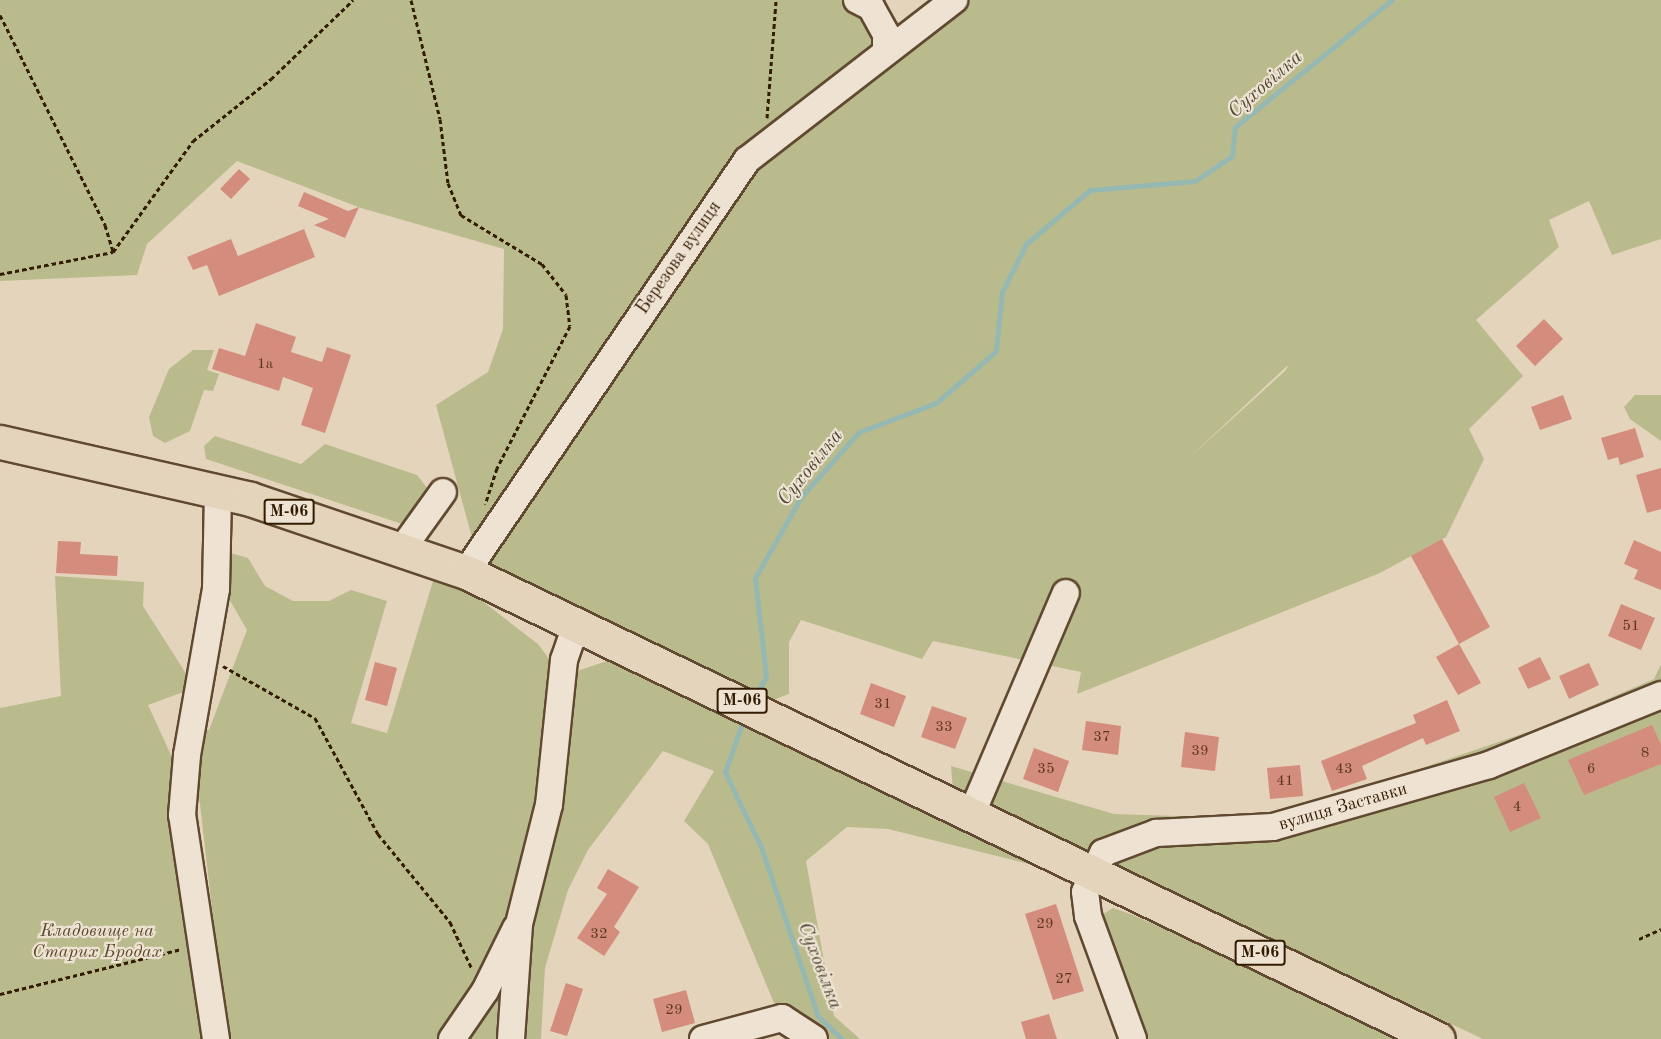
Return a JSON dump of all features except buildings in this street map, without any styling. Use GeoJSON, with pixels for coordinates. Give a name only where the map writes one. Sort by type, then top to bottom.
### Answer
{"type":"FeatureCollection","features":[{"type":"Feature","properties":{"kind":"highway","name":"М-06"},"geometry":{"type":"LineString","coordinates":[[0,442],[218,491],[402,549],[466,572],[688,675],[1438,1039]]}},
{"type":"Feature","properties":{"kind":"street"},"geometry":{"type":"LineString","coordinates":[[857,0],[871,7],[886,34],[886,48]]}},
{"type":"Feature","properties":{"kind":"street","name":"Березова вулиця"},"geometry":{"type":"LineString","coordinates":[[466,572],[488,536],[670,269],[747,160],[886,48],[954,0]]}},
{"type":"Feature","properties":{"kind":"street"},"geometry":{"type":"LineString","coordinates":[[216,1039],[182,816],[216,589],[218,491]]}},
{"type":"Feature","properties":{"kind":"street"},"geometry":{"type":"LineString","coordinates":[[402,549],[443,492]]}},
{"type":"Feature","properties":{"kind":"street"},"geometry":{"type":"LineString","coordinates":[[972,813],[1066,593]]}},
{"type":"Feature","properties":{"kind":"street"},"geometry":{"type":"LineString","coordinates":[[511,1039],[519,924],[549,805],[564,660],[577,623]]}},
{"type":"Feature","properties":{"kind":"street","name":"вулиця Заставки"},"geometry":{"type":"LineString","coordinates":[[1133,1039],[1088,916],[1085,892],[1103,853],[1130,840],[1156,833],[1273,827],[1489,765],[1661,695]]}},
{"type":"Feature","properties":{"kind":"street"},"geometry":{"type":"LineString","coordinates":[[452,1039],[519,924]]}},
{"type":"Feature","properties":{"kind":"street"},"geometry":{"type":"LineString","coordinates":[[714,1038],[782,1018],[814,1039]]}},
{"type":"Feature","properties":{"kind":"path"},"geometry":{"type":"LineString","coordinates":[[0,274],[113,252],[193,141],[271,80],[353,0]]}},
{"type":"Feature","properties":{"kind":"path"},"geometry":{"type":"LineString","coordinates":[[411,0],[440,119],[448,183],[461,215],[542,264],[567,295],[570,326],[497,468],[484,505],[488,536]]}},
{"type":"Feature","properties":{"kind":"path"},"geometry":{"type":"LineString","coordinates":[[763,147],[776,0]]}},
{"type":"Feature","properties":{"kind":"path"},"geometry":{"type":"LineString","coordinates":[[0,15],[105,225],[113,252]]}},
{"type":"Feature","properties":{"kind":"path"},"geometry":{"type":"LineString","coordinates":[[202,673],[217,666],[240,671],[315,718],[378,834],[450,922],[472,973]]}},
{"type":"Feature","properties":{"kind":"path"},"geometry":{"type":"LineString","coordinates":[[1639,939],[1661,929]]}},
{"type":"Feature","properties":{"kind":"path"},"geometry":{"type":"LineString","coordinates":[[0,994],[195,946]]}},
{"type":"Feature","properties":{"kind":"green space"},"geometry":{"type":"Polygon","coordinates":[[[0,0],[883,0],[903,31],[946,0],[1661,0],[1661,239],[1612,255],[1589,201],[1549,220],[1559,247],[1476,320],[1523,376],[1469,429],[1484,459],[1446,537],[1380,573],[1077,694],[1081,672],[933,641],[922,659],[801,620],[789,642],[789,694],[773,700],[478,560],[436,405],[488,372],[503,329],[504,249],[361,208],[237,161],[147,244],[137,275],[0,281],[0,0]],[[1288,366],[1189,458],[1285,371],[1288,366]]]}},
{"type":"Feature","properties":{"kind":"green space"},"geometry":{"type":"Polygon","coordinates":[[[193,350],[214,350],[207,370],[219,374],[213,391],[204,390],[190,431],[165,443],[153,436],[149,417],[169,369],[193,350]]]}},
{"type":"Feature","properties":{"kind":"green space"},"geometry":{"type":"Polygon","coordinates":[[[1635,395],[1661,395],[1661,441],[1630,419],[1624,407],[1635,395]]]}},
{"type":"Feature","properties":{"kind":"green space"},"geometry":{"type":"Polygon","coordinates":[[[215,436],[301,464],[325,444],[417,475],[431,493],[408,524],[402,524],[206,459],[204,446],[215,436]]]}},
{"type":"Feature","properties":{"kind":"green space"},"geometry":{"type":"Polygon","coordinates":[[[227,552],[248,558],[265,586],[293,601],[329,601],[351,590],[387,601],[351,723],[387,733],[433,581],[473,594],[538,644],[562,676],[619,657],[1062,872],[888,829],[847,827],[806,861],[834,1016],[860,1039],[826,1039],[774,1003],[708,844],[684,821],[714,771],[663,751],[588,850],[568,890],[545,968],[541,1039],[227,1039],[194,752],[198,730],[209,730],[247,630],[224,590],[227,552]]]}},
{"type":"Feature","properties":{"kind":"green space","name":"Кладовище на Старих Бродах"},"geometry":{"type":"Polygon","coordinates":[[[55,576],[144,582],[143,606],[185,672],[186,691],[148,705],[171,755],[208,1039],[0,1039],[0,708],[61,696],[55,576]]]}},
{"type":"Feature","properties":{"kind":"green space"},"geometry":{"type":"Polygon","coordinates":[[[1661,664],[1661,1039],[1483,1039],[953,790],[951,766],[1114,814],[1273,819],[1542,727],[1654,679],[1661,664]]]}},
{"type":"Feature","properties":{"kind":"green space"},"geometry":{"type":"Polygon","coordinates":[[[1113,908],[1413,1039],[1133,1039],[1097,918],[1113,908]]]}},
{"type":"Feature","properties":{"kind":"waterway","name":"Суховілка"},"geometry":{"type":"LineString","coordinates":[[754,699],[766,676],[755,578],[801,497],[859,432],[936,403],[996,351],[1002,292],[1026,244],[1090,190],[1195,181],[1232,156],[1235,127],[1392,0]]}},
{"type":"Feature","properties":{"kind":"waterway","name":"Суховілка"},"geometry":{"type":"LineString","coordinates":[[744,718],[725,772],[761,847],[818,1016],[842,1039]]}}]}
